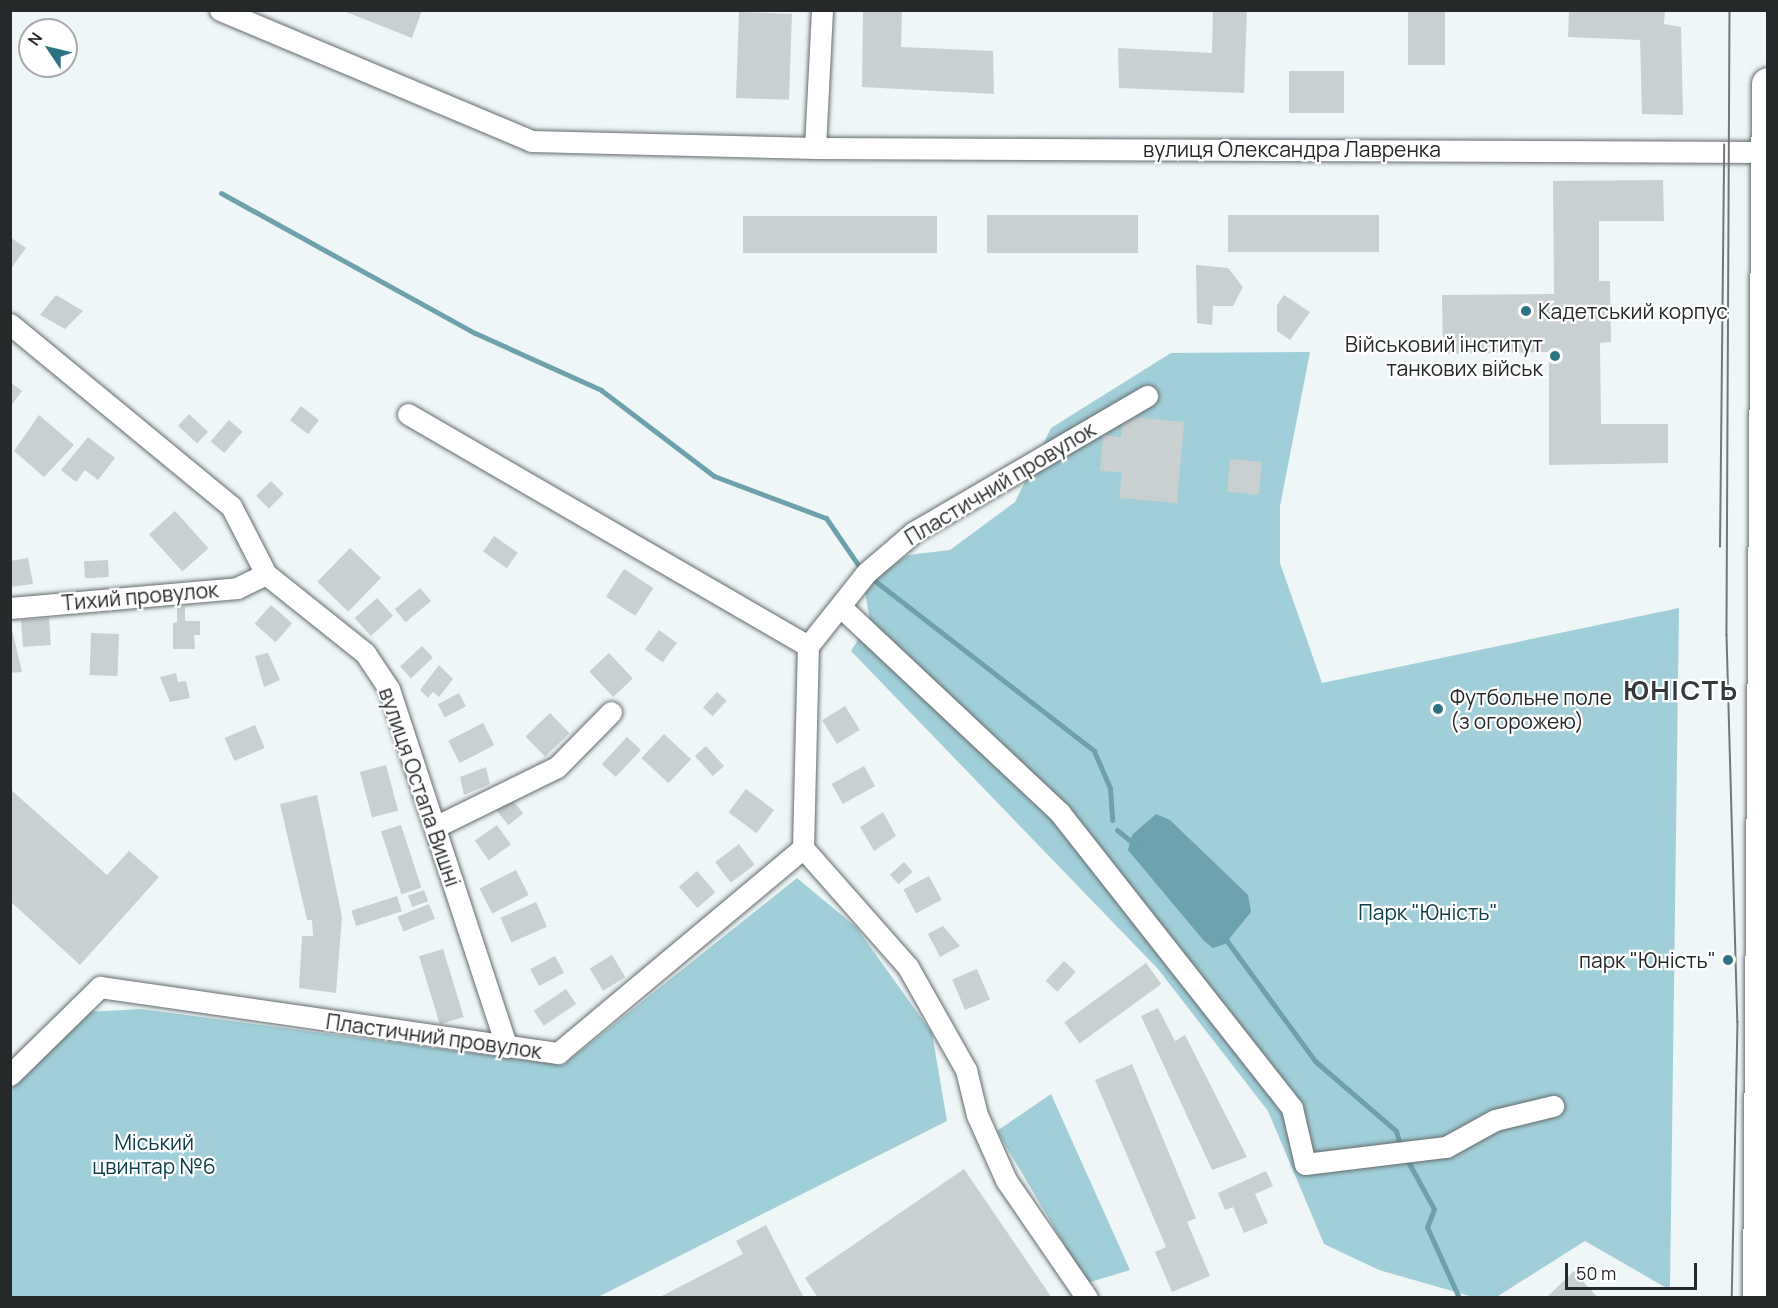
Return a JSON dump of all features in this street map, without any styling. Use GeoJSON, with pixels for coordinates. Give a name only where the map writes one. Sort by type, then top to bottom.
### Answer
{"type":"FeatureCollection","features":[{"type":"Feature","properties":{"kind":"main road"},"geometry":{"type":"LineString","coordinates":[[1759,1298],[1767,84]]}},
{"type":"Feature","properties":{"kind":"street","name":"вулиця Олександра Лавренка"},"geometry":{"type":"LineString","coordinates":[[220,10],[531,141],[815,148],[1767,152]]}},
{"type":"Feature","properties":{"kind":"street"},"geometry":{"type":"LineString","coordinates":[[815,148],[822,10]]}},
{"type":"Feature","properties":{"kind":"street","name":"вулиця Остапа Вишні"},"geometry":{"type":"LineString","coordinates":[[10,324],[231,506],[266,574],[365,653],[388,689],[507,1047]]}},
{"type":"Feature","properties":{"kind":"street","name":"Пластичний провулок"},"geometry":{"type":"LineString","coordinates":[[808,646],[842,608],[866,573],[914,532],[1147,396]]}},
{"type":"Feature","properties":{"kind":"street"},"geometry":{"type":"LineString","coordinates":[[408,414],[808,646],[803,849],[908,967],[966,1070],[977,1115],[1006,1180],[1087,1298]]}},
{"type":"Feature","properties":{"kind":"street","name":"Тихий провулок"},"geometry":{"type":"LineString","coordinates":[[10,608],[237,588],[266,574]]}},
{"type":"Feature","properties":{"kind":"street"},"geometry":{"type":"LineString","coordinates":[[842,608],[1060,813],[1292,1108],[1305,1164],[1392,1157],[1446,1147],[1495,1120],[1553,1106]]}},
{"type":"Feature","properties":{"kind":"street"},"geometry":{"type":"LineString","coordinates":[[435,827],[557,767],[611,712]]}},
{"type":"Feature","properties":{"kind":"street","name":"Пластичний провулок"},"geometry":{"type":"LineString","coordinates":[[10,1075],[100,987],[558,1053],[803,849]]}},
{"type":"Feature","properties":{"kind":"green space","name":"Парк \"Юність\""},"geometry":{"type":"Polygon","coordinates":[[[1310,352],[1280,506],[1280,563],[1322,683],[1679,608],[1670,1290],[1585,1241],[1495,1298],[1473,1297],[1379,1270],[1324,1244],[1268,1111],[1158,969],[851,651],[870,621],[865,592],[884,571],[908,555],[950,550],[1015,502],[1051,428],[1171,353],[1310,352]]]}},
{"type":"Feature","properties":{"kind":"green space","name":"Міський цвинтар №6"},"geometry":{"type":"Polygon","coordinates":[[[797,878],[856,927],[932,1033],[947,1121],[598,1297],[11,1298],[11,1089],[85,1012],[141,1009],[563,1065],[797,878]]]}},
{"type":"Feature","properties":{"kind":"green space"},"geometry":{"type":"Polygon","coordinates":[[[1051,1094],[1130,1270],[1087,1283],[997,1131],[1051,1094]]]}},
{"type":"Feature","properties":{"kind":"shaded area"},"geometry":{"type":"Polygon","coordinates":[[[1156,814],[1170,820],[1248,895],[1251,912],[1225,944],[1213,948],[1204,941],[1128,850],[1132,835],[1156,814]]]}},
{"type":"Feature","properties":{"kind":"building"},"geometry":{"type":"Polygon","coordinates":[[[341,10],[422,10],[412,38],[341,10]]]}},
{"type":"Feature","properties":{"kind":"building"},"geometry":{"type":"Polygon","coordinates":[[[863,10],[902,10],[901,47],[993,51],[994,94],[862,87],[863,10]]]}},
{"type":"Feature","properties":{"kind":"building"},"geometry":{"type":"Polygon","coordinates":[[[1213,10],[1247,10],[1244,93],[1119,88],[1118,48],[1212,53],[1213,10]]]}},
{"type":"Feature","properties":{"kind":"building"},"geometry":{"type":"Polygon","coordinates":[[[1408,10],[1445,10],[1445,65],[1408,65],[1408,10]]]}},
{"type":"Feature","properties":{"kind":"building"},"geometry":{"type":"Polygon","coordinates":[[[1569,10],[1665,10],[1664,24],[1681,27],[1683,115],[1642,114],[1640,40],[1568,37],[1569,10]]]}},
{"type":"Feature","properties":{"kind":"building"},"geometry":{"type":"Polygon","coordinates":[[[739,12],[792,14],[789,100],[736,98],[739,12]]]}},
{"type":"Feature","properties":{"kind":"building"},"geometry":{"type":"Polygon","coordinates":[[[1289,71],[1344,71],[1344,113],[1289,113],[1289,71]]]}},
{"type":"Feature","properties":{"kind":"building","name":"Кадетський корпус"},"geometry":{"type":"Polygon","coordinates":[[[1663,180],[1664,221],[1599,221],[1599,281],[1610,281],[1611,342],[1600,343],[1601,424],[1668,424],[1668,463],[1549,465],[1549,352],[1443,354],[1442,295],[1554,294],[1553,181],[1663,180]]]}},
{"type":"Feature","properties":{"kind":"building"},"geometry":{"type":"Polygon","coordinates":[[[987,215],[1138,215],[1138,253],[987,253],[987,215]]]}},
{"type":"Feature","properties":{"kind":"building"},"geometry":{"type":"Polygon","coordinates":[[[1228,215],[1379,215],[1379,252],[1228,252],[1228,215]]]}},
{"type":"Feature","properties":{"kind":"building"},"geometry":{"type":"Polygon","coordinates":[[[743,216],[937,216],[937,253],[743,253],[743,216]]]}},
{"type":"Feature","properties":{"kind":"building"},"geometry":{"type":"Polygon","coordinates":[[[10,237],[26,248],[12,267],[10,266],[10,237]]]}},
{"type":"Feature","properties":{"kind":"building"},"geometry":{"type":"Polygon","coordinates":[[[1196,265],[1228,268],[1243,287],[1233,306],[1213,306],[1212,325],[1197,323],[1196,265]]]}},
{"type":"Feature","properties":{"kind":"building"},"geometry":{"type":"Polygon","coordinates":[[[56,295],[83,311],[65,329],[40,315],[56,295]]]}},
{"type":"Feature","properties":{"kind":"building"},"geometry":{"type":"Polygon","coordinates":[[[1284,295],[1310,312],[1290,340],[1277,331],[1277,305],[1284,295]]]}},
{"type":"Feature","properties":{"kind":"building"},"geometry":{"type":"Polygon","coordinates":[[[10,382],[22,391],[10,407],[10,382]]]}},
{"type":"Feature","properties":{"kind":"building"},"geometry":{"type":"Polygon","coordinates":[[[301,406],[319,420],[308,434],[290,420],[301,406]]]}},
{"type":"Feature","properties":{"kind":"building"},"geometry":{"type":"Polygon","coordinates":[[[189,414],[208,432],[197,443],[178,426],[189,414]]]}},
{"type":"Feature","properties":{"kind":"building"},"geometry":{"type":"Polygon","coordinates":[[[39,415],[74,445],[44,477],[14,451],[39,415]]]}},
{"type":"Feature","properties":{"kind":"building"},"geometry":{"type":"Polygon","coordinates":[[[1123,416],[1184,422],[1177,503],[1119,498],[1122,472],[1100,471],[1103,435],[1121,437],[1123,416]]]}},
{"type":"Feature","properties":{"kind":"building"},"geometry":{"type":"Polygon","coordinates":[[[229,420],[243,432],[224,453],[211,441],[229,420]]]}},
{"type":"Feature","properties":{"kind":"building"},"geometry":{"type":"Polygon","coordinates":[[[88,437],[115,458],[98,480],[85,470],[76,482],[61,470],[88,437]]]}},
{"type":"Feature","properties":{"kind":"building"},"geometry":{"type":"Polygon","coordinates":[[[1230,459],[1262,462],[1259,495],[1227,492],[1230,459]]]}},
{"type":"Feature","properties":{"kind":"building"},"geometry":{"type":"Polygon","coordinates":[[[271,481],[284,494],[269,509],[256,496],[271,481]]]}},
{"type":"Feature","properties":{"kind":"building"},"geometry":{"type":"Polygon","coordinates":[[[175,511],[208,548],[182,572],[149,534],[175,511]]]}},
{"type":"Feature","properties":{"kind":"building"},"geometry":{"type":"Polygon","coordinates":[[[494,536],[518,553],[507,568],[483,552],[494,536]]]}},
{"type":"Feature","properties":{"kind":"building"},"geometry":{"type":"Polygon","coordinates":[[[350,548],[381,578],[348,612],[317,582],[350,548]]]}},
{"type":"Feature","properties":{"kind":"building"},"geometry":{"type":"Polygon","coordinates":[[[28,558],[33,584],[10,587],[10,561],[28,558]]]}},
{"type":"Feature","properties":{"kind":"building"},"geometry":{"type":"Polygon","coordinates":[[[108,560],[109,577],[85,578],[84,561],[108,560]]]}},
{"type":"Feature","properties":{"kind":"building"},"geometry":{"type":"Polygon","coordinates":[[[624,569],[653,588],[635,616],[606,597],[624,569]]]}},
{"type":"Feature","properties":{"kind":"building"},"geometry":{"type":"Polygon","coordinates":[[[420,588],[431,601],[406,622],[395,609],[420,588]]]}},
{"type":"Feature","properties":{"kind":"building"},"geometry":{"type":"Polygon","coordinates":[[[377,598],[393,616],[371,636],[355,618],[377,598]]]}},
{"type":"Feature","properties":{"kind":"building"},"geometry":{"type":"Polygon","coordinates":[[[271,605],[292,623],[276,642],[255,624],[271,605]]]}},
{"type":"Feature","properties":{"kind":"building"},"geometry":{"type":"Polygon","coordinates":[[[185,607],[185,621],[200,621],[200,635],[194,635],[195,649],[173,649],[173,623],[177,622],[177,608],[185,607]]]}},
{"type":"Feature","properties":{"kind":"building"},"geometry":{"type":"Polygon","coordinates":[[[49,618],[51,645],[23,647],[21,620],[49,618]]]}},
{"type":"Feature","properties":{"kind":"building"},"geometry":{"type":"Polygon","coordinates":[[[11,625],[22,672],[10,673],[11,625]]]}},
{"type":"Feature","properties":{"kind":"building"},"geometry":{"type":"Polygon","coordinates":[[[659,630],[677,643],[663,662],[645,649],[659,630]]]}},
{"type":"Feature","properties":{"kind":"building"},"geometry":{"type":"Polygon","coordinates":[[[91,633],[119,634],[118,676],[90,675],[91,633]]]}},
{"type":"Feature","properties":{"kind":"building"},"geometry":{"type":"Polygon","coordinates":[[[422,646],[433,658],[411,678],[400,666],[422,646]]]}},
{"type":"Feature","properties":{"kind":"building"},"geometry":{"type":"Polygon","coordinates":[[[268,653],[280,680],[264,687],[255,656],[268,653]]]}},
{"type":"Feature","properties":{"kind":"building"},"geometry":{"type":"Polygon","coordinates":[[[609,653],[633,679],[613,697],[589,671],[609,653]]]}},
{"type":"Feature","properties":{"kind":"building"},"geometry":{"type":"Polygon","coordinates":[[[439,665],[453,679],[439,697],[433,692],[428,698],[420,690],[439,665]]]}},
{"type":"Feature","properties":{"kind":"building"},"geometry":{"type":"Polygon","coordinates":[[[176,673],[178,682],[186,681],[190,698],[170,702],[160,677],[176,673]]]}},
{"type":"Feature","properties":{"kind":"building"},"geometry":{"type":"Polygon","coordinates":[[[717,692],[727,701],[713,716],[703,708],[717,692]]]}},
{"type":"Feature","properties":{"kind":"building"},"geometry":{"type":"Polygon","coordinates":[[[459,693],[466,706],[445,718],[438,704],[459,693]]]}},
{"type":"Feature","properties":{"kind":"building"},"geometry":{"type":"Polygon","coordinates":[[[845,706],[860,730],[837,744],[822,720],[845,706]]]}},
{"type":"Feature","properties":{"kind":"building"},"geometry":{"type":"Polygon","coordinates":[[[550,713],[569,733],[545,757],[526,737],[550,713]]]}},
{"type":"Feature","properties":{"kind":"building"},"geometry":{"type":"Polygon","coordinates":[[[483,723],[494,745],[460,763],[448,741],[483,723]]]}},
{"type":"Feature","properties":{"kind":"building"},"geometry":{"type":"Polygon","coordinates":[[[255,725],[265,748],[234,761],[225,738],[255,725]]]}},
{"type":"Feature","properties":{"kind":"building"},"geometry":{"type":"Polygon","coordinates":[[[664,734],[691,759],[669,783],[641,758],[664,734]]]}},
{"type":"Feature","properties":{"kind":"building"},"geometry":{"type":"Polygon","coordinates":[[[627,737],[641,750],[616,777],[602,764],[627,737]]]}},
{"type":"Feature","properties":{"kind":"building"},"geometry":{"type":"Polygon","coordinates":[[[706,746],[724,766],[713,776],[695,756],[706,746]]]}},
{"type":"Feature","properties":{"kind":"building"},"geometry":{"type":"Polygon","coordinates":[[[386,765],[398,810],[372,817],[360,772],[386,765]]]}},
{"type":"Feature","properties":{"kind":"building"},"geometry":{"type":"Polygon","coordinates":[[[864,766],[875,786],[843,804],[832,784],[864,766]]]}},
{"type":"Feature","properties":{"kind":"building"},"geometry":{"type":"Polygon","coordinates":[[[486,767],[490,784],[464,795],[460,777],[486,767]]]}},
{"type":"Feature","properties":{"kind":"building"},"geometry":{"type":"Polygon","coordinates":[[[10,789],[107,875],[129,851],[159,877],[80,965],[10,901],[10,789]]]}},
{"type":"Feature","properties":{"kind":"building"},"geometry":{"type":"Polygon","coordinates":[[[746,789],[774,810],[756,833],[729,812],[746,789]]]}},
{"type":"Feature","properties":{"kind":"building"},"geometry":{"type":"Polygon","coordinates":[[[317,795],[342,917],[336,993],[299,988],[302,936],[313,936],[312,920],[307,920],[280,804],[317,795]]]}},
{"type":"Feature","properties":{"kind":"building"},"geometry":{"type":"Polygon","coordinates":[[[510,797],[523,813],[508,825],[495,809],[510,797]]]}},
{"type":"Feature","properties":{"kind":"building"},"geometry":{"type":"Polygon","coordinates":[[[883,812],[896,836],[874,851],[860,827],[883,812]]]}},
{"type":"Feature","properties":{"kind":"building"},"geometry":{"type":"Polygon","coordinates":[[[401,825],[421,888],[401,894],[381,831],[401,825]]]}},
{"type":"Feature","properties":{"kind":"building"},"geometry":{"type":"Polygon","coordinates":[[[497,825],[511,845],[489,860],[475,840],[497,825]]]}},
{"type":"Feature","properties":{"kind":"building"},"geometry":{"type":"Polygon","coordinates":[[[739,844],[755,865],[731,883],[715,862],[739,844]]]}},
{"type":"Feature","properties":{"kind":"building"},"geometry":{"type":"Polygon","coordinates":[[[904,862],[913,872],[899,884],[890,875],[904,862]]]}},
{"type":"Feature","properties":{"kind":"building"},"geometry":{"type":"Polygon","coordinates":[[[516,870],[529,895],[492,914],[479,889],[516,870]]]}},
{"type":"Feature","properties":{"kind":"building"},"geometry":{"type":"Polygon","coordinates":[[[697,871],[715,892],[697,908],[679,887],[697,871]]]}},
{"type":"Feature","properties":{"kind":"building"},"geometry":{"type":"Polygon","coordinates":[[[929,876],[942,900],[916,913],[903,890],[929,876]]]}},
{"type":"Feature","properties":{"kind":"building"},"geometry":{"type":"Polygon","coordinates":[[[424,890],[428,901],[412,907],[408,896],[424,890]]]}},
{"type":"Feature","properties":{"kind":"building"},"geometry":{"type":"Polygon","coordinates":[[[397,896],[402,911],[356,926],[351,911],[397,896]]]}},
{"type":"Feature","properties":{"kind":"building"},"geometry":{"type":"Polygon","coordinates":[[[536,902],[547,927],[511,943],[500,918],[536,902]]]}},
{"type":"Feature","properties":{"kind":"building"},"geometry":{"type":"Polygon","coordinates":[[[429,904],[435,919],[403,932],[397,917],[429,904]]]}},
{"type":"Feature","properties":{"kind":"building"},"geometry":{"type":"Polygon","coordinates":[[[943,926],[960,946],[940,957],[928,934],[943,926]]]}},
{"type":"Feature","properties":{"kind":"building"},"geometry":{"type":"Polygon","coordinates":[[[443,949],[464,1017],[440,1024],[419,956],[443,949]]]}},
{"type":"Feature","properties":{"kind":"building"},"geometry":{"type":"Polygon","coordinates":[[[612,955],[625,977],[603,991],[590,968],[612,955]]]}},
{"type":"Feature","properties":{"kind":"building"},"geometry":{"type":"Polygon","coordinates":[[[555,956],[564,973],[539,986],[530,969],[555,956]]]}},
{"type":"Feature","properties":{"kind":"building"},"geometry":{"type":"Polygon","coordinates":[[[1064,961],[1076,972],[1057,992],[1046,981],[1064,961]]]}},
{"type":"Feature","properties":{"kind":"building"},"geometry":{"type":"Polygon","coordinates":[[[1146,963],[1161,984],[1080,1043],[1064,1022],[1146,963]]]}},
{"type":"Feature","properties":{"kind":"building"},"geometry":{"type":"Polygon","coordinates":[[[977,969],[990,999],[965,1010],[952,980],[977,969]]]}},
{"type":"Feature","properties":{"kind":"building"},"geometry":{"type":"Polygon","coordinates":[[[566,989],[576,1004],[544,1026],[534,1011],[566,989]]]}},
{"type":"Feature","properties":{"kind":"building"},"geometry":{"type":"Polygon","coordinates":[[[1158,1008],[1175,1041],[1185,1035],[1247,1157],[1212,1170],[1141,1016],[1158,1008]]]}},
{"type":"Feature","properties":{"kind":"building"},"geometry":{"type":"Polygon","coordinates":[[[1132,1064],[1196,1218],[1187,1222],[1210,1276],[1172,1292],[1155,1252],[1166,1247],[1095,1080],[1132,1064]]]}},
{"type":"Feature","properties":{"kind":"building"},"geometry":{"type":"Polygon","coordinates":[[[964,1169],[1052,1298],[818,1298],[805,1278],[964,1169]]]}},
{"type":"Feature","properties":{"kind":"building"},"geometry":{"type":"Polygon","coordinates":[[[1266,1171],[1273,1186],[1255,1194],[1268,1223],[1244,1233],[1233,1207],[1225,1210],[1218,1193],[1266,1171]]]}},
{"type":"Feature","properties":{"kind":"building"},"geometry":{"type":"Polygon","coordinates":[[[766,1225],[804,1298],[658,1298],[743,1254],[736,1241],[766,1225]]]}},
{"type":"Feature","properties":{"kind":"building"},"geometry":{"type":"Polygon","coordinates":[[[1574,1271],[1598,1298],[1546,1298],[1574,1271]]]}},
{"type":"Feature","properties":{"kind":"waterway"},"geometry":{"type":"LineString","coordinates":[[221,193],[475,333],[601,390],[714,476],[826,518],[859,566]]}},
{"type":"Feature","properties":{"kind":"waterway"},"geometry":{"type":"LineString","coordinates":[[870,577],[1094,751],[1110,788],[1112,820]]}},
{"type":"Feature","properties":{"kind":"waterway"},"geometry":{"type":"LineString","coordinates":[[1117,830],[1134,844]]}},
{"type":"Feature","properties":{"kind":"waterway"},"geometry":{"type":"LineString","coordinates":[[1224,937],[1315,1061],[1396,1131],[1401,1148]]}},
{"type":"Feature","properties":{"kind":"waterway"},"geometry":{"type":"LineString","coordinates":[[1405,1156],[1434,1209],[1427,1227],[1459,1298]]}},
{"type":"Feature","properties":{"kind":"tram line"},"geometry":{"type":"LineString","coordinates":[[1730,10],[1727,635],[1738,1022],[1732,1298]]}},
{"type":"Feature","properties":{"kind":"tram line"},"geometry":{"type":"LineString","coordinates":[[1720,547],[1724,145]]}},
{"type":"Feature","properties":{"kind":"place","name":"Кадетський корпус"},"geometry":{"type":"Point","coordinates":[1526,311]}},
{"type":"Feature","properties":{"kind":"place","name":"Військовий інститут танкових військ"},"geometry":{"type":"Point","coordinates":[1555,356]}},
{"type":"Feature","properties":{"kind":"place","name":"Футбольне поле (з огорожею)"},"geometry":{"type":"Point","coordinates":[1438,709]}},
{"type":"Feature","properties":{"kind":"place","name":"парк \"Юність\""},"geometry":{"type":"Point","coordinates":[1728,960]}},
{"type":"Feature","properties":{"kind":"district","name":"ЮНІСТЬ"},"geometry":{"type":"Point","coordinates":[1681,690]}}]}
